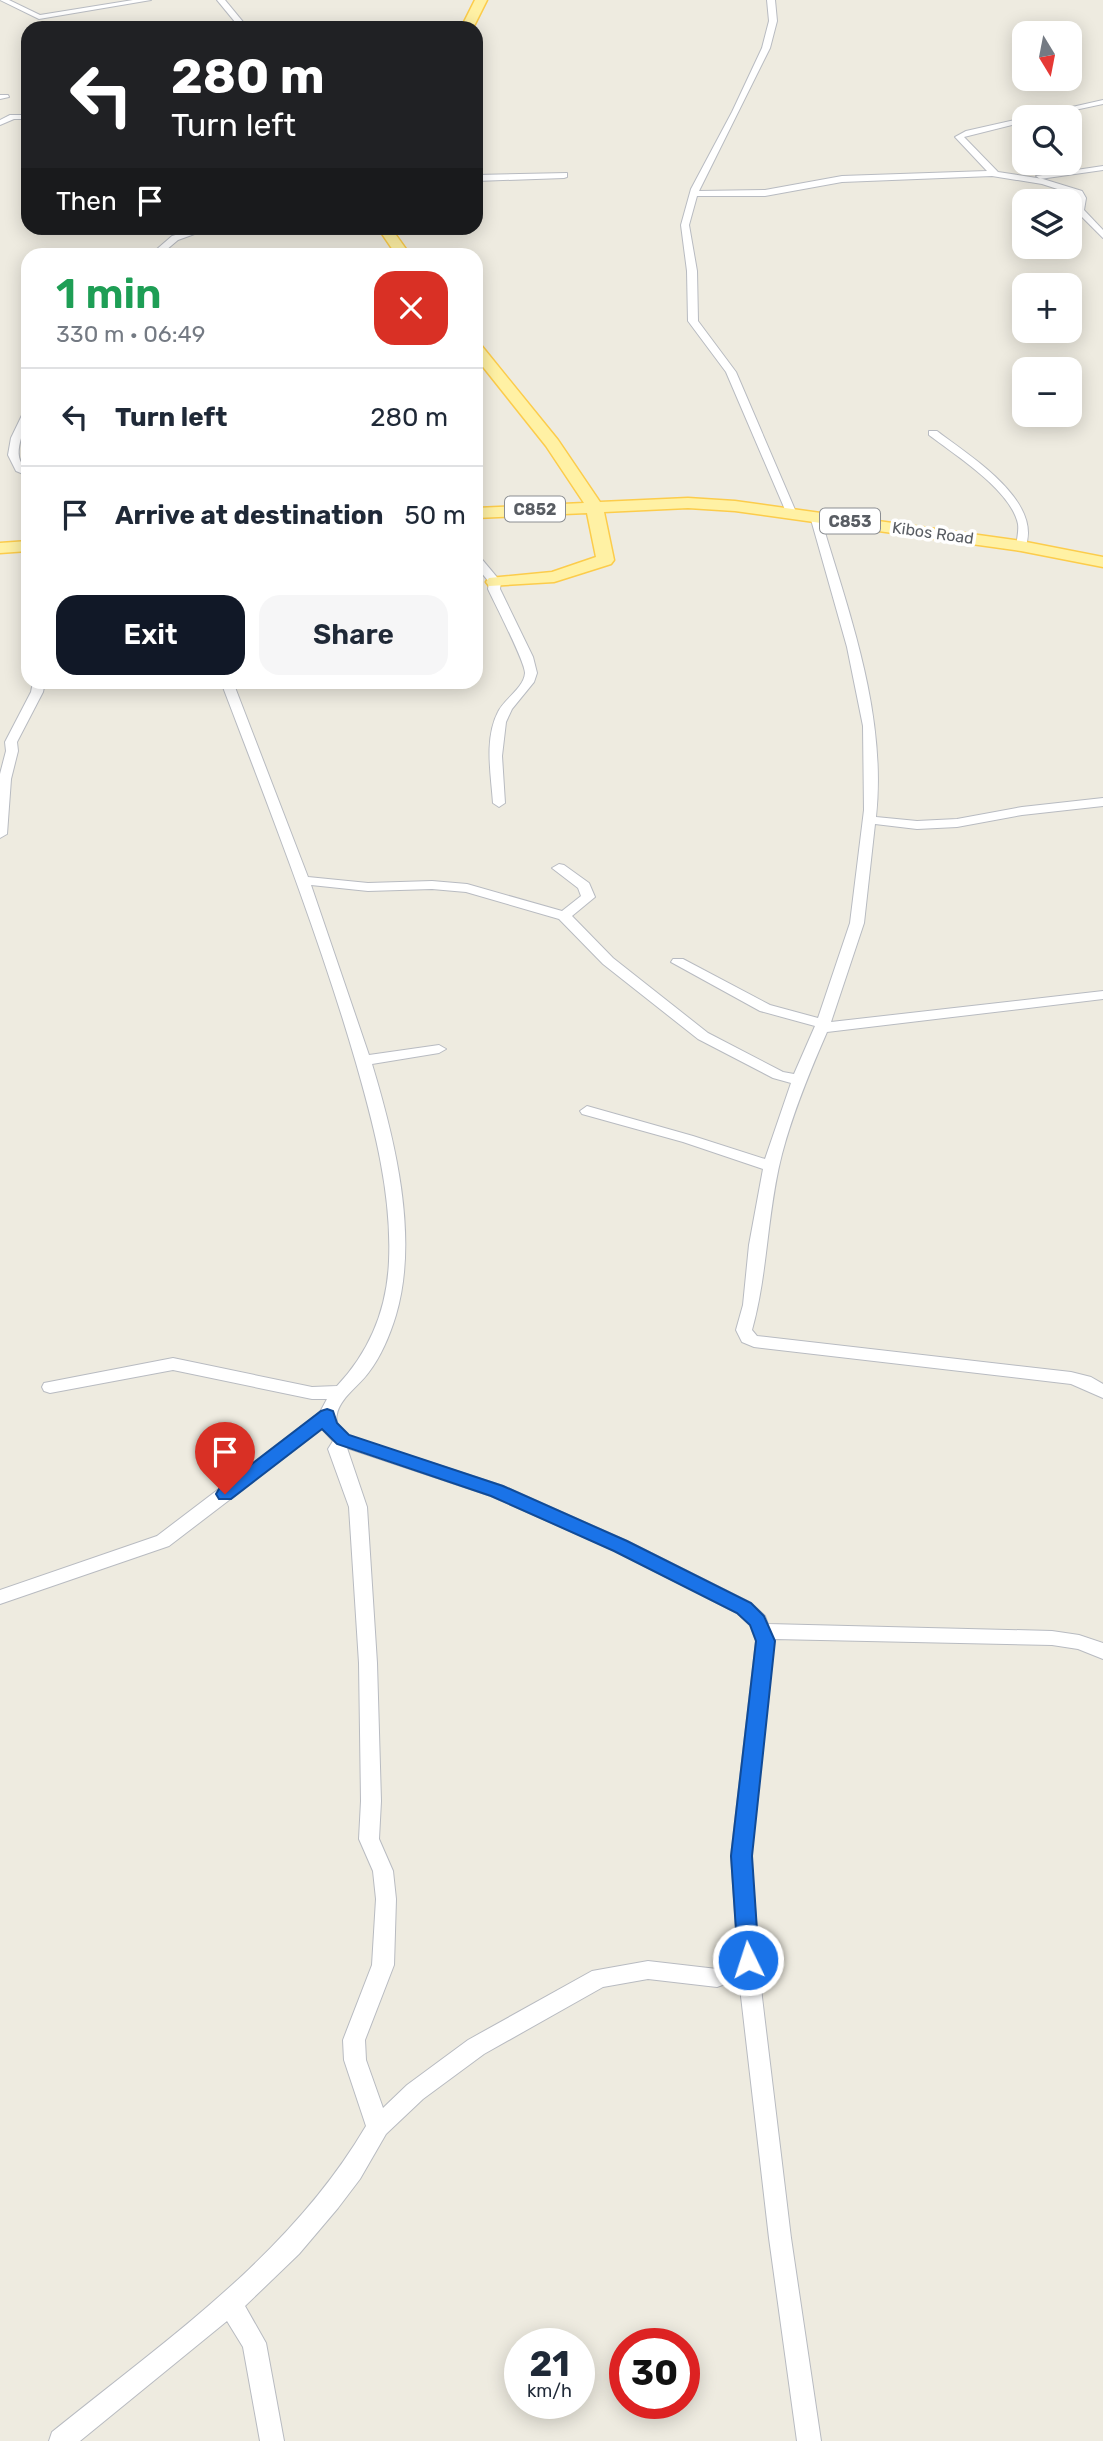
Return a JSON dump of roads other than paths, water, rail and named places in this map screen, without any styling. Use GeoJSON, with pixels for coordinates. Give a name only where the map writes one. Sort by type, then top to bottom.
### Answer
{"type":"FeatureCollection","features":[{"type":"Feature","properties":{"kind":"main road"},"geometry":{"type":"LineString","coordinates":[[470,21],[481,0]]}},
{"type":"Feature","properties":{"kind":"main road"},"geometry":{"type":"LineString","coordinates":[[483,357],[552,443],[594,506],[605,560],[554,577],[495,582]]}},
{"type":"Feature","properties":{"kind":"main road","name":"Kibos Road"},"geometry":{"type":"LineString","coordinates":[[594,506],[688,503],[791,512],[1021,546],[1103,562]]}},
{"type":"Feature","properties":{"kind":"main road","name":"C852"},"geometry":{"type":"LineString","coordinates":[[483,513],[594,506]]}},
{"type":"Feature","properties":{"kind":"main road"},"geometry":{"type":"LineString","coordinates":[[0,548],[21,546]]}},
{"type":"Feature","properties":{"kind":"street"},"geometry":{"type":"LineString","coordinates":[[3,0],[39,17],[147,0]]}},
{"type":"Feature","properties":{"kind":"street"},"geometry":{"type":"LineString","coordinates":[[220,0],[238,21]]}},
{"type":"Feature","properties":{"kind":"street"},"geometry":{"type":"LineString","coordinates":[[771,0],[773,22],[766,48],[693,194],[685,225],[692,271],[694,302],[691,316],[731,372],[791,512]]}},
{"type":"Feature","properties":{"kind":"street"},"geometry":{"type":"LineString","coordinates":[[1082,106],[1103,102]]}},
{"type":"Feature","properties":{"kind":"street"},"geometry":{"type":"LineString","coordinates":[[0,123],[13,117],[21,117]]}},
{"type":"Feature","properties":{"kind":"street"},"geometry":{"type":"LineString","coordinates":[[994,173],[959,135],[1012,123]]}},
{"type":"Feature","properties":{"kind":"street"},"geometry":{"type":"LineString","coordinates":[[1020,177],[1061,175],[1083,169],[1103,168]]}},
{"type":"Feature","properties":{"kind":"street"},"geometry":{"type":"LineString","coordinates":[[693,194],[765,193],[842,179],[994,173],[1079,193],[1082,198],[1080,210],[1103,235]]}},
{"type":"Feature","properties":{"kind":"street"},"geometry":{"type":"LineString","coordinates":[[483,178],[564,175]]}},
{"type":"Feature","properties":{"kind":"street"},"geometry":{"type":"LineString","coordinates":[[163,248],[175,238],[185,235]]}},
{"type":"Feature","properties":{"kind":"street"},"geometry":{"type":"LineString","coordinates":[[21,431],[13,452],[13,462],[15,467],[21,470]]}},
{"type":"Feature","properties":{"kind":"street"},"geometry":{"type":"LineString","coordinates":[[933,433],[1014,504],[1023,524],[1021,546]]}},
{"type":"Feature","properties":{"kind":"street"},"geometry":{"type":"LineString","coordinates":[[816,516],[852,647],[869,726],[869,820],[856,923],[822,1026],[799,1080],[772,1167],[757,1245],[751,1305],[744,1330],[748,1338],[767,1343],[1071,1378],[1085,1381],[1103,1392]]}},
{"type":"Feature","properties":{"kind":"street"},"geometry":{"type":"LineString","coordinates":[[483,567],[495,582],[494,589],[514,635],[528,656],[531,675],[528,685],[520,689],[506,707],[497,725],[499,803]]}},
{"type":"Feature","properties":{"kind":"street"},"geometry":{"type":"LineString","coordinates":[[0,834],[11,742],[38,689]]}},
{"type":"Feature","properties":{"kind":"street"},"geometry":{"type":"LineString","coordinates":[[0,1597],[163,1541],[327,1416],[340,1392],[366,1366],[393,1304],[397,1237],[385,1140],[303,880],[231,689]]}},
{"type":"Feature","properties":{"kind":"street"},"geometry":{"type":"LineString","coordinates":[[869,820],[916,825],[957,824],[1022,811],[1103,802]]}},
{"type":"Feature","properties":{"kind":"street"},"geometry":{"type":"LineString","coordinates":[[559,868],[584,886],[589,897],[564,916]]}},
{"type":"Feature","properties":{"kind":"street"},"geometry":{"type":"LineString","coordinates":[[303,880],[368,887],[432,885],[467,888],[564,916],[608,961],[703,1036],[778,1075],[799,1080]]}},
{"type":"Feature","properties":{"kind":"street"},"geometry":{"type":"LineString","coordinates":[[678,962],[765,1008],[822,1026],[1103,995]]}},
{"type":"Feature","properties":{"kind":"street"},"geometry":{"type":"LineString","coordinates":[[362,1061],[439,1049]]}},
{"type":"Feature","properties":{"kind":"street"},"geometry":{"type":"LineString","coordinates":[[587,1111],[688,1139],[772,1167]]}},
{"type":"Feature","properties":{"kind":"street"},"geometry":{"type":"LineString","coordinates":[[50,1387],[159,1364],[173,1364],[312,1393],[340,1392]]}},
{"type":"Feature","properties":{"kind":"street"},"geometry":{"type":"LineString","coordinates":[[327,1416],[328,1426],[343,1440],[497,1491],[621,1546],[744,1608],[758,1621],[763,1631],[762,1677],[741,1856],[748,1960],[780,2238],[809,2441]]}},
{"type":"Feature","properties":{"kind":"street"},"geometry":{"type":"LineString","coordinates":[[343,1440],[337,1449],[358,1507],[368,1662],[371,1801],[369,1839],[383,1871],[386,1899],[383,1965],[354,2040],[355,2060],[378,2127]]}},
{"type":"Feature","properties":{"kind":"street"},"geometry":{"type":"LineString","coordinates":[[763,1631],[1052,1638],[1079,1642],[1103,1651]]}},
{"type":"Feature","properties":{"kind":"street"},"geometry":{"type":"LineString","coordinates":[[61,2441],[230,2303],[291,2246],[352,2171],[378,2127],[415,2092],[476,2047],[599,1978],[649,1970],[717,1978],[729,1975],[748,1960]]}},
{"type":"Feature","properties":{"kind":"street"},"geometry":{"type":"LineString","coordinates":[[230,2303],[254,2343],[272,2441]]}}]}
